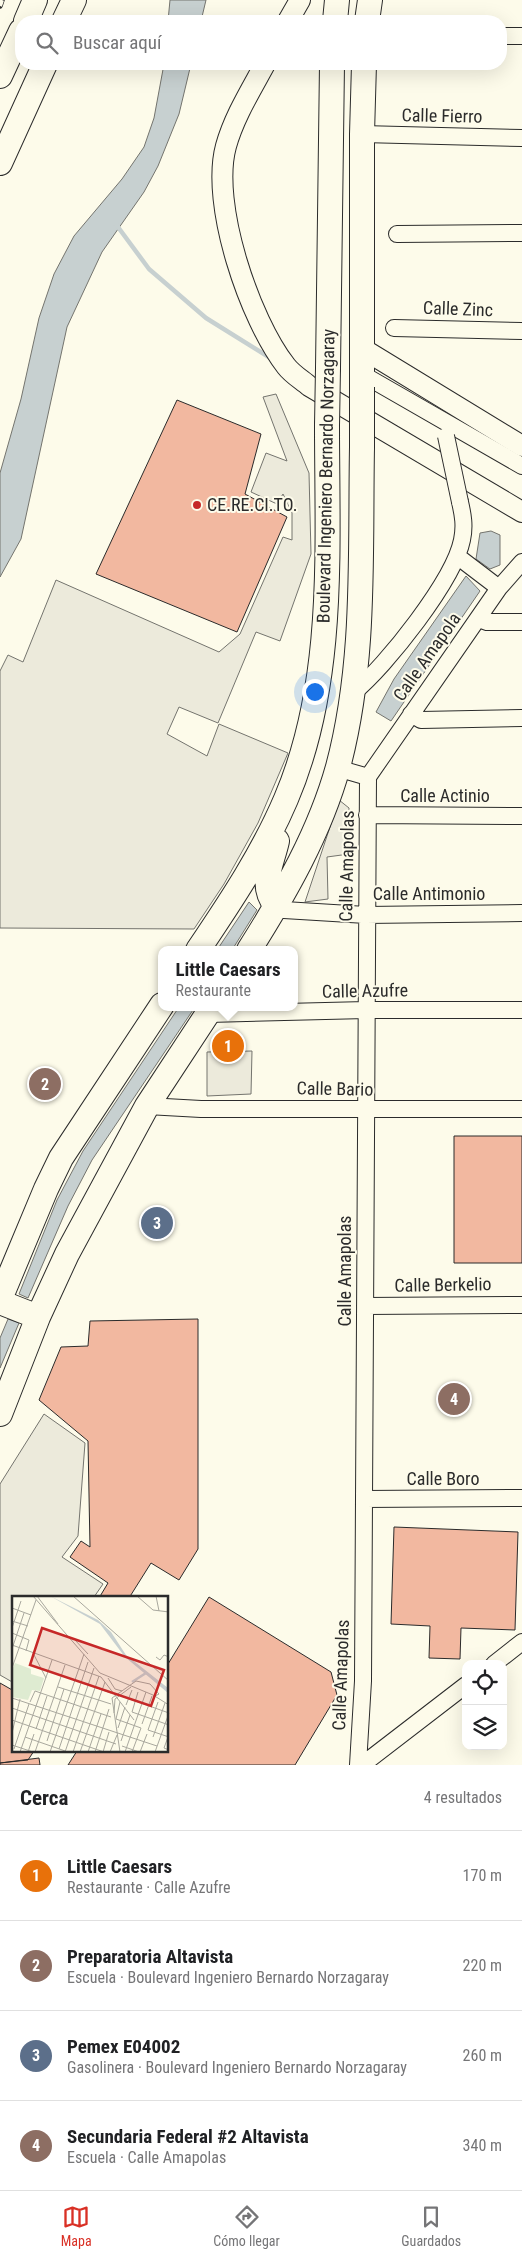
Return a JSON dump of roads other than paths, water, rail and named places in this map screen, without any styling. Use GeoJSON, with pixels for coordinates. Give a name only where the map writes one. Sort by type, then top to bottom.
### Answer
{"type":"FeatureCollection","features":[{"type":"Feature","properties":{"kind":"highway"},"geometry":{"type":"LineString","coordinates":[[29,15],[35,0]]}},
{"type":"Feature","properties":{"kind":"highway"},"geometry":{"type":"LineString","coordinates":[[67,15],[74,0]]}},
{"type":"Feature","properties":{"kind":"highway"},"geometry":{"type":"LineString","coordinates":[[336,15],[337,0]]}},
{"type":"Feature","properties":{"kind":"highway"},"geometry":{"type":"LineString","coordinates":[[0,76],[15,44]]}},
{"type":"Feature","properties":{"kind":"highway"},"geometry":{"type":"LineString","coordinates":[[0,162],[42,70]]}},
{"type":"Feature","properties":{"kind":"highway","name":"Boulevard Ingeniero Bernardo Norzagaray"},"geometry":{"type":"LineString","coordinates":[[201,946],[247,877],[277,819],[303,752],[312,719],[320,672],[328,571],[327,425],[332,70]]}},
{"type":"Feature","properties":{"kind":"highway","name":"Boulevard Ingeniero Bernardo Norzagaray"},"geometry":{"type":"LineString","coordinates":[[251,946],[276,906],[308,845],[337,768],[354,692],[359,641],[363,349],[362,134],[364,70]]}},
{"type":"Feature","properties":{"kind":"highway"},"geometry":{"type":"LineString","coordinates":[[276,906],[269,897],[267,884],[279,835],[277,819]]}},
{"type":"Feature","properties":{"kind":"highway"},"geometry":{"type":"LineString","coordinates":[[0,1414],[15,1307],[46,1189],[62,1158],[159,1011]]}},
{"type":"Feature","properties":{"kind":"highway"},"geometry":{"type":"LineString","coordinates":[[15,1307],[67,1254],[148,1106],[210,1011]]}},
{"type":"Feature","properties":{"kind":"main road"},"geometry":{"type":"LineString","coordinates":[[291,15],[300,0]]}},
{"type":"Feature","properties":{"kind":"main road"},"geometry":{"type":"LineString","coordinates":[[262,70],[238,115],[226,148],[222,185],[226,215],[241,274],[254,309],[269,340],[288,368],[309,386],[522,512]]}},
{"type":"Feature","properties":{"kind":"main road"},"geometry":{"type":"LineString","coordinates":[[363,349],[520,440]]}},
{"type":"Feature","properties":{"kind":"street"},"geometry":{"type":"LineString","coordinates":[[507,36],[522,36]]}},
{"type":"Feature","properties":{"kind":"street","name":"Calle Fierro"},"geometry":{"type":"LineString","coordinates":[[362,134],[522,138]]}},
{"type":"Feature","properties":{"kind":"street"},"geometry":{"type":"LineString","coordinates":[[397,234],[522,233]]}},
{"type":"Feature","properties":{"kind":"street","name":"Calle Zinc"},"geometry":{"type":"LineString","coordinates":[[394,328],[522,331]]}},
{"type":"Feature","properties":{"kind":"street"},"geometry":{"type":"LineString","coordinates":[[362,380],[446,430],[522,466]]}},
{"type":"Feature","properties":{"kind":"street"},"geometry":{"type":"LineString","coordinates":[[354,692],[381,668],[445,579],[463,561],[462,540],[464,520],[446,430],[455,404]]}},
{"type":"Feature","properties":{"kind":"street"},"geometry":{"type":"LineString","coordinates":[[463,561],[494,584]]}},
{"type":"Feature","properties":{"kind":"street","name":"Calle Amapola"},"geometry":{"type":"LineString","coordinates":[[368,777],[479,619],[494,584],[520,570]]}},
{"type":"Feature","properties":{"kind":"street"},"geometry":{"type":"LineString","coordinates":[[479,619],[487,622],[522,622]]}},
{"type":"Feature","properties":{"kind":"street"},"geometry":{"type":"LineString","coordinates":[[411,714],[421,720],[522,718]]}},
{"type":"Feature","properties":{"kind":"street"},"geometry":{"type":"LineString","coordinates":[[337,768],[368,777]]}},
{"type":"Feature","properties":{"kind":"street","name":"Calle Amapolas"},"geometry":{"type":"LineString","coordinates":[[358,1765],[362,1681],[364,1499],[368,777]]}},
{"type":"Feature","properties":{"kind":"street","name":"Calle Actinio"},"geometry":{"type":"LineString","coordinates":[[367,815],[522,816]]}},
{"type":"Feature","properties":{"kind":"street","name":"Calle Antimonio"},"geometry":{"type":"LineString","coordinates":[[276,906],[284,910],[366,915],[522,914]]}},
{"type":"Feature","properties":{"kind":"street","name":"Calle Azufre"},"geometry":{"type":"LineString","coordinates":[[298,1010],[522,1010]]}},
{"type":"Feature","properties":{"kind":"street","name":"Calle Bario"},"geometry":{"type":"LineString","coordinates":[[148,1106],[522,1109]]}},
{"type":"Feature","properties":{"kind":"street","name":"Calle Berkelio"},"geometry":{"type":"LineString","coordinates":[[365,1306],[522,1305]]}},
{"type":"Feature","properties":{"kind":"street","name":"Calle Boro"},"geometry":{"type":"LineString","coordinates":[[364,1499],[522,1498]]}},
{"type":"Feature","properties":{"kind":"street"},"geometry":{"type":"LineString","coordinates":[[499,1660],[522,1642]]}},
{"type":"Feature","properties":{"kind":"street"},"geometry":{"type":"LineString","coordinates":[[362,1765],[462,1688]]}},
{"type":"Feature","properties":{"kind":"waterway"},"geometry":{"type":"LineString","coordinates":[[115,223],[149,269],[206,318],[272,359]]}},
{"type":"Feature","properties":{"kind":"railway"},"geometry":{"type":"LineString","coordinates":[[0,6],[2,0]]}},
{"type":"Feature","properties":{"kind":"place","name":"CE.RE.CI.TO."},"geometry":{"type":"Point","coordinates":[197,505]}},
{"type":"Feature","properties":{"kind":"place","name":"Little Caesars"},"geometry":{"type":"Point","coordinates":[228,1046]}},
{"type":"Feature","properties":{"kind":"place","name":"Preparatoria Altavista"},"geometry":{"type":"Point","coordinates":[45,1084]}},
{"type":"Feature","properties":{"kind":"place","name":"Pemex E04002"},"geometry":{"type":"Point","coordinates":[157,1223]}},
{"type":"Feature","properties":{"kind":"place","name":"Secundaria Federal #2 Altavista"},"geometry":{"type":"Point","coordinates":[454,1399]}}]}
